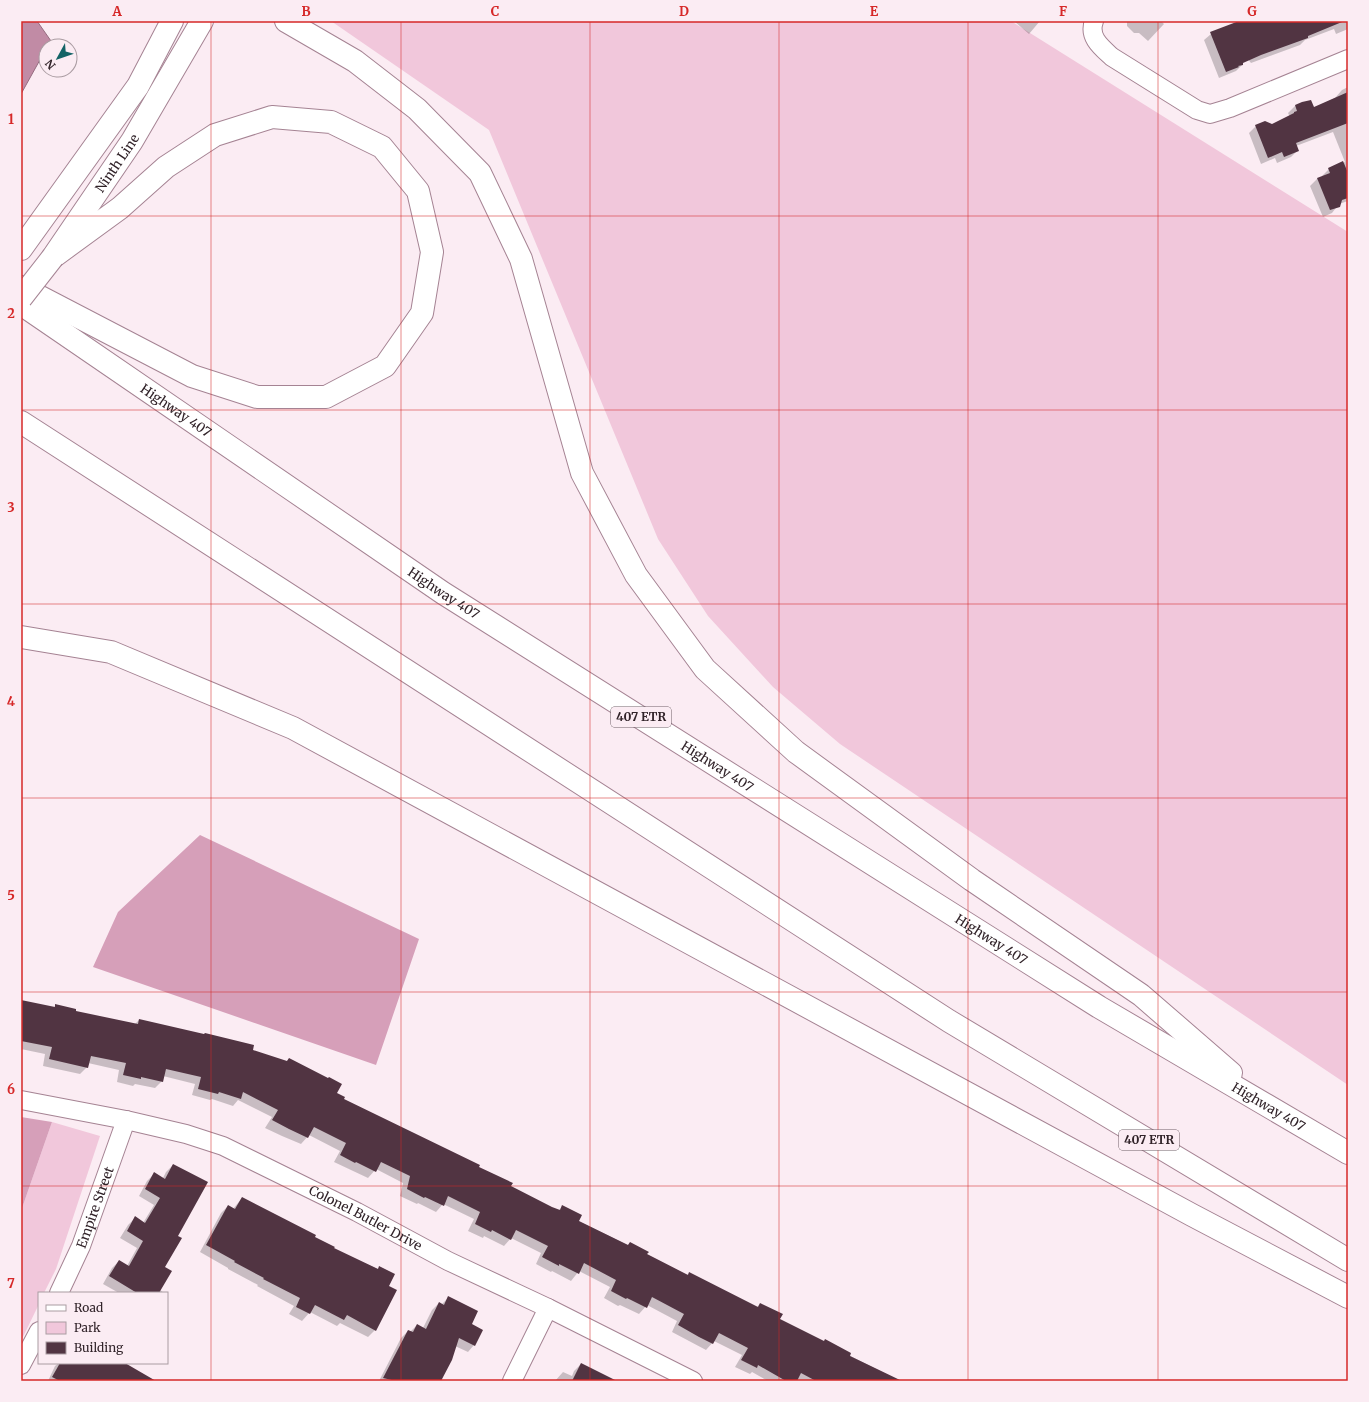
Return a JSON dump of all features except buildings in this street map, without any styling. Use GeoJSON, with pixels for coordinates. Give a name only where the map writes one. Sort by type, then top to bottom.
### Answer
{"type":"FeatureCollection","features":[{"type":"Feature","properties":{"kind":"main road","name":"Ninth Line"},"geometry":{"type":"LineString","coordinates":[[25,244],[138,86],[172,21]]}},
{"type":"Feature","properties":{"kind":"main road","name":"Ninth Line"},"geometry":{"type":"LineString","coordinates":[[21,298],[53,257],[132,141],[202,21]]}},
{"type":"Feature","properties":{"kind":"main road"},"geometry":{"type":"LineString","coordinates":[[286,21],[355,61],[417,109],[480,173],[521,259],[582,472],[636,575],[705,669],[796,752],[972,880],[1141,995],[1274,1111]]}},
{"type":"Feature","properties":{"kind":"main road"},"geometry":{"type":"LineString","coordinates":[[21,287],[192,376],[257,397],[326,397],[385,366],[422,313],[432,252],[418,191],[382,147],[331,122],[272,117],[215,135],[166,167],[120,208],[53,257]]}},
{"type":"Feature","properties":{"kind":"main road","name":"Highway 407"},"geometry":{"type":"LineString","coordinates":[[21,304],[443,593],[1099,1007],[1348,1153]]}},
{"type":"Feature","properties":{"kind":"main road","name":"407 ETR"},"geometry":{"type":"LineString","coordinates":[[21,422],[949,1021],[1348,1260]]}},
{"type":"Feature","properties":{"kind":"main road"},"geometry":{"type":"LineString","coordinates":[[21,636],[111,652],[294,728],[1178,1207],[1348,1296]]}},
{"type":"Feature","properties":{"kind":"street"},"geometry":{"type":"LineString","coordinates":[[1094,21],[1092,24],[1093,37],[1112,57],[1197,110],[1210,114],[1230,108],[1348,59]]}},
{"type":"Feature","properties":{"kind":"street","name":"Colonel Butler Drive"},"geometry":{"type":"LineString","coordinates":[[21,1100],[126,1120],[186,1134],[223,1146],[357,1212],[448,1261],[548,1308],[693,1381]]}},
{"type":"Feature","properties":{"kind":"street","name":"Empire Street"},"geometry":{"type":"LineString","coordinates":[[59,1292],[82,1246],[126,1120]]}},
{"type":"Feature","properties":{"kind":"street"},"geometry":{"type":"LineString","coordinates":[[512,1381],[548,1308]]}},
{"type":"Feature","properties":{"kind":"street"},"geometry":{"type":"LineString","coordinates":[[21,1365],[38,1332]]}},
{"type":"Feature","properties":{"kind":"green space"},"geometry":{"type":"Polygon","coordinates":[[[331,21],[1011,21],[1348,232],[1348,1085],[840,744],[773,687],[708,616],[658,539],[489,130],[331,21]]]}},
{"type":"Feature","properties":{"kind":"green space"},"geometry":{"type":"Polygon","coordinates":[[[52,1122],[100,1136],[56,1269],[44,1292],[38,1292],[38,1306],[21,1341],[21,1211],[52,1122]]]}},
{"type":"Feature","properties":{"kind":"shaded area"},"geometry":{"type":"Polygon","coordinates":[[[21,21],[37,21],[49,38],[38,38],[38,63],[21,94],[21,21]]]}},
{"type":"Feature","properties":{"kind":"shaded area"},"geometry":{"type":"Polygon","coordinates":[[[200,835],[419,939],[376,1065],[93,967],[118,912],[200,835]]]}},
{"type":"Feature","properties":{"kind":"shaded area"},"geometry":{"type":"Polygon","coordinates":[[[21,1117],[52,1122],[21,1211],[21,1117]]]}}]}
